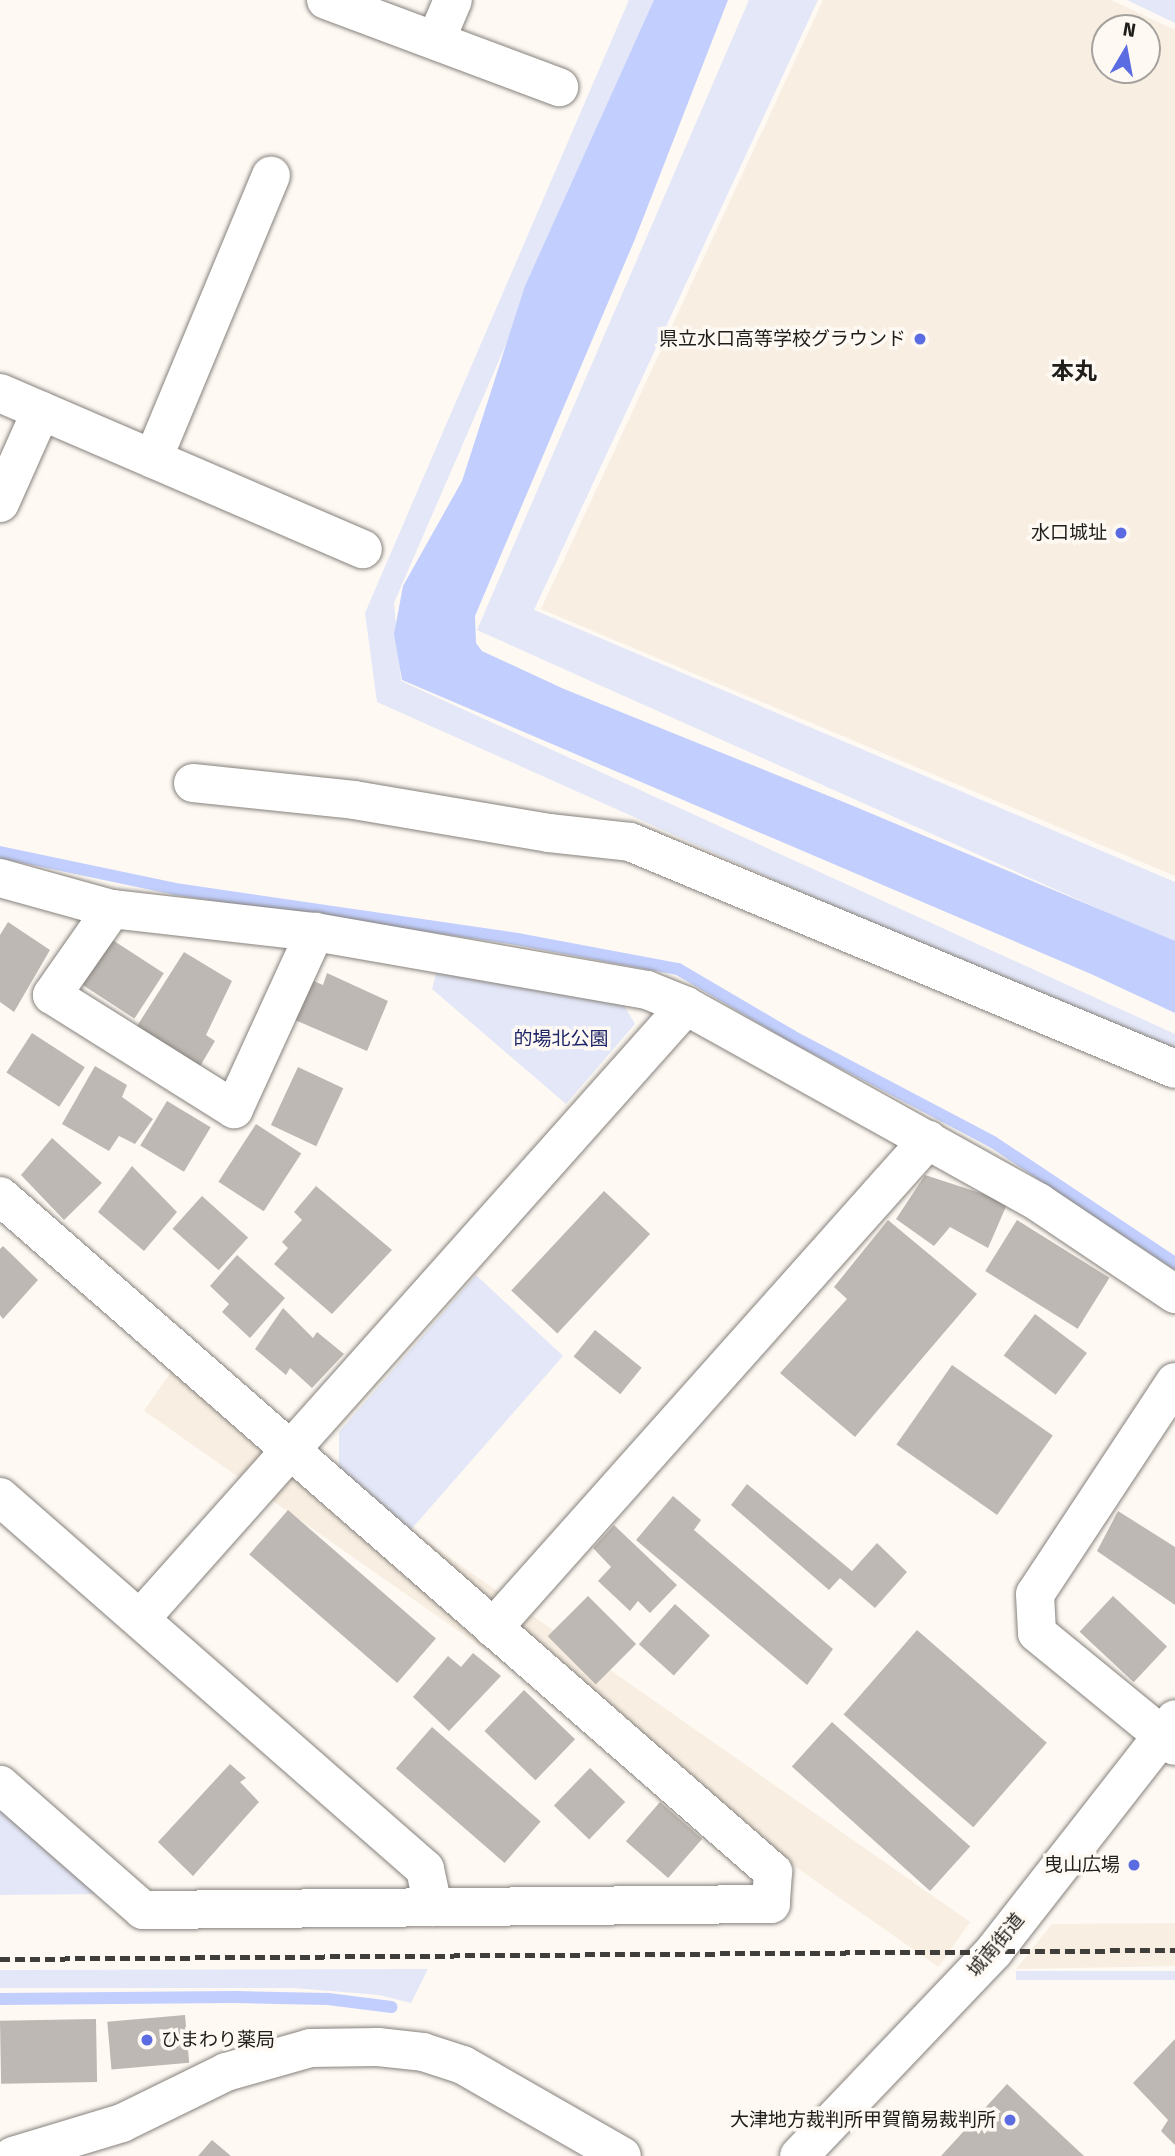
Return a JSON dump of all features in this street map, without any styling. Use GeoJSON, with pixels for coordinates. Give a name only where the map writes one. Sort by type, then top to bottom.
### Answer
{"type":"FeatureCollection","features":[{"type":"Feature","properties":{"kind":"street"},"geometry":{"type":"LineString","coordinates":[[326,0],[559,87]]}},
{"type":"Feature","properties":{"kind":"street"},"geometry":{"type":"LineString","coordinates":[[436,40],[453,0]]}},
{"type":"Feature","properties":{"kind":"street"},"geometry":{"type":"LineString","coordinates":[[153,459],[271,176]]}},
{"type":"Feature","properties":{"kind":"street"},"geometry":{"type":"LineString","coordinates":[[0,393],[363,549]]}},
{"type":"Feature","properties":{"kind":"street"},"geometry":{"type":"LineString","coordinates":[[0,503],[41,411]]}},
{"type":"Feature","properties":{"kind":"street"},"geometry":{"type":"LineString","coordinates":[[193,783],[354,800],[549,833],[630,842],[1175,1069]]}},
{"type":"Feature","properties":{"kind":"street"},"geometry":{"type":"LineString","coordinates":[[0,877],[112,909],[315,932],[647,990],[686,1006],[1038,1202],[1175,1294]]}},
{"type":"Feature","properties":{"kind":"street"},"geometry":{"type":"LineString","coordinates":[[112,909],[52,995],[233,1109],[315,932]]}},
{"type":"Feature","properties":{"kind":"street"},"geometry":{"type":"LineString","coordinates":[[140,1619],[686,1006]]}},
{"type":"Feature","properties":{"kind":"street"},"geometry":{"type":"LineString","coordinates":[[494,1628],[928,1140]]}},
{"type":"Feature","properties":{"kind":"street"},"geometry":{"type":"LineString","coordinates":[[0,1196],[774,1872],[771,1904],[143,1910],[0,1785]]}},
{"type":"Feature","properties":{"kind":"street"},"geometry":{"type":"LineString","coordinates":[[1171,1733],[1037,1633],[1035,1594],[1175,1382]]}},
{"type":"Feature","properties":{"kind":"street"},"geometry":{"type":"LineString","coordinates":[[0,1497],[425,1869],[433,1907]]}},
{"type":"Feature","properties":{"kind":"street","name":"城南街道"},"geometry":{"type":"LineString","coordinates":[[799,2156],[994,1951],[1171,1733]]}},
{"type":"Feature","properties":{"kind":"street"},"geometry":{"type":"LineString","coordinates":[[13,2156],[122,2123],[226,2072],[310,2048],[378,2047],[423,2052],[463,2065],[622,2156]]}},
{"type":"Feature","properties":{"kind":"shaded area","name":"県立水口高等学校グラウンド"},"geometry":{"type":"Polygon","coordinates":[[[823,0],[1111,0],[1141,14],[1091,14],[1091,84],[1161,84],[1161,23],[1175,30],[1175,876],[541,609],[823,0]]]}},
{"type":"Feature","properties":{"kind":"shaded area"},"geometry":{"type":"Polygon","coordinates":[[[175,1366],[970,1922],[938,1967],[144,1411],[175,1366]]]}},
{"type":"Feature","properties":{"kind":"shaded area"},"geometry":{"type":"Polygon","coordinates":[[[1175,1923],[1175,1966],[1016,1969],[1052,1924],[1175,1923]]]}},
{"type":"Feature","properties":{"kind":"green space"},"geometry":{"type":"Polygon","coordinates":[[[629,0],[655,0],[394,603],[401,681],[1175,1034],[1175,1059],[377,702],[365,613],[629,0]]]}},
{"type":"Feature","properties":{"kind":"green space"},"geometry":{"type":"Polygon","coordinates":[[[749,0],[818,0],[534,610],[1175,882],[1175,943],[477,630],[749,0]]]}},
{"type":"Feature","properties":{"kind":"green space"},"geometry":{"type":"Polygon","coordinates":[[[1127,0],[1175,0],[1175,23],[1127,0]]]}},
{"type":"Feature","properties":{"kind":"green space","name":"的場北公園"},"geometry":{"type":"Polygon","coordinates":[[[437,970],[622,1002],[635,1024],[566,1104],[432,989],[437,970]]]}},
{"type":"Feature","properties":{"kind":"green space"},"geometry":{"type":"Polygon","coordinates":[[[476,1275],[563,1356],[408,1533],[339,1472],[339,1432],[476,1275]]]}},
{"type":"Feature","properties":{"kind":"green space"},"geometry":{"type":"Polygon","coordinates":[[[0,1808],[98,1894],[0,1895],[0,1808]]]}},
{"type":"Feature","properties":{"kind":"green space"},"geometry":{"type":"Polygon","coordinates":[[[428,1969],[411,2003],[379,1995],[294,1988],[0,1988],[0,1970],[428,1969]]]}},
{"type":"Feature","properties":{"kind":"green space"},"geometry":{"type":"Polygon","coordinates":[[[1016,1971],[1175,1971],[1175,1980],[1016,1980],[1016,1971]]]}},
{"type":"Feature","properties":{"kind":"water"},"geometry":{"type":"Polygon","coordinates":[[[654,0],[728,0],[635,239],[475,616],[476,643],[482,651],[564,689],[851,805],[1175,941],[1175,1013],[1091,974],[402,680],[394,634],[403,586],[462,481],[525,286],[654,0]]]}},
{"type":"Feature","properties":{"kind":"building"},"geometry":{"type":"Polygon","coordinates":[[[8,922],[50,950],[14,1012],[0,1002],[0,935],[8,922]]]}},
{"type":"Feature","properties":{"kind":"building"},"geometry":{"type":"Polygon","coordinates":[[[111,939],[164,973],[134,1019],[82,984],[111,939]]]}},
{"type":"Feature","properties":{"kind":"building"},"geometry":{"type":"Polygon","coordinates":[[[184,952],[232,981],[206,1035],[215,1041],[199,1068],[137,1026],[184,952]]]}},
{"type":"Feature","properties":{"kind":"building"},"geometry":{"type":"Polygon","coordinates":[[[327,973],[388,1001],[367,1051],[295,1020],[309,979],[323,985],[327,973]]]}},
{"type":"Feature","properties":{"kind":"building"},"geometry":{"type":"Polygon","coordinates":[[[32,1033],[85,1067],[59,1107],[6,1072],[32,1033]]]}},
{"type":"Feature","properties":{"kind":"building"},"geometry":{"type":"Polygon","coordinates":[[[95,1066],[127,1085],[122,1097],[153,1119],[135,1144],[119,1136],[109,1151],[62,1124],[95,1066]]]}},
{"type":"Feature","properties":{"kind":"building"},"geometry":{"type":"Polygon","coordinates":[[[298,1067],[343,1088],[316,1146],[271,1125],[298,1067]]]}},
{"type":"Feature","properties":{"kind":"building"},"geometry":{"type":"Polygon","coordinates":[[[167,1101],[211,1127],[184,1172],[140,1146],[167,1101]]]}},
{"type":"Feature","properties":{"kind":"building"},"geometry":{"type":"Polygon","coordinates":[[[256,1124],[301,1153],[264,1211],[218,1182],[256,1124]]]}},
{"type":"Feature","properties":{"kind":"building"},"geometry":{"type":"Polygon","coordinates":[[[52,1138],[102,1183],[64,1220],[21,1175],[52,1138]]]}},
{"type":"Feature","properties":{"kind":"building"},"geometry":{"type":"Polygon","coordinates":[[[132,1166],[177,1212],[144,1251],[98,1212],[132,1166]]]}},
{"type":"Feature","properties":{"kind":"building"},"geometry":{"type":"Polygon","coordinates":[[[925,1175],[1008,1202],[988,1248],[950,1227],[934,1246],[896,1219],[925,1175]]]}},
{"type":"Feature","properties":{"kind":"building"},"geometry":{"type":"Polygon","coordinates":[[[316,1186],[392,1250],[332,1314],[274,1264],[288,1248],[282,1242],[302,1220],[294,1212],[316,1186]]]}},
{"type":"Feature","properties":{"kind":"building"},"geometry":{"type":"Polygon","coordinates":[[[604,1191],[650,1234],[557,1333],[511,1290],[604,1191]]]}},
{"type":"Feature","properties":{"kind":"building"},"geometry":{"type":"Polygon","coordinates":[[[202,1196],[248,1237],[219,1270],[173,1229],[202,1196]]]}},
{"type":"Feature","properties":{"kind":"building"},"geometry":{"type":"Polygon","coordinates":[[[888,1220],[977,1294],[855,1437],[780,1373],[847,1299],[834,1287],[888,1220]]]}},
{"type":"Feature","properties":{"kind":"building"},"geometry":{"type":"Polygon","coordinates":[[[1017,1220],[1109,1278],[1078,1329],[985,1271],[1017,1220]]]}},
{"type":"Feature","properties":{"kind":"building"},"geometry":{"type":"Polygon","coordinates":[[[3,1246],[38,1280],[3,1319],[0,1315],[0,1249],[3,1246]]]}},
{"type":"Feature","properties":{"kind":"building"},"geometry":{"type":"Polygon","coordinates":[[[237,1255],[285,1298],[250,1338],[222,1312],[229,1304],[210,1286],[237,1255]]]}},
{"type":"Feature","properties":{"kind":"building"},"geometry":{"type":"Polygon","coordinates":[[[283,1308],[313,1338],[317,1332],[344,1354],[312,1388],[290,1368],[286,1375],[255,1349],[283,1308]]]}},
{"type":"Feature","properties":{"kind":"building"},"geometry":{"type":"Polygon","coordinates":[[[1035,1314],[1087,1353],[1056,1395],[1004,1356],[1035,1314]]]}},
{"type":"Feature","properties":{"kind":"building"},"geometry":{"type":"Polygon","coordinates":[[[595,1330],[642,1368],[620,1394],[574,1356],[595,1330]]]}},
{"type":"Feature","properties":{"kind":"building"},"geometry":{"type":"Polygon","coordinates":[[[952,1365],[1053,1436],[997,1515],[896,1444],[952,1365]]]}},
{"type":"Feature","properties":{"kind":"building"},"geometry":{"type":"Polygon","coordinates":[[[747,1484],[852,1571],[877,1543],[907,1572],[875,1608],[840,1578],[829,1590],[731,1505],[747,1484]]]}},
{"type":"Feature","properties":{"kind":"building"},"geometry":{"type":"Polygon","coordinates":[[[673,1496],[701,1520],[694,1530],[833,1649],[807,1685],[636,1540],[673,1496]]]}},
{"type":"Feature","properties":{"kind":"building"},"geometry":{"type":"Polygon","coordinates":[[[288,1510],[436,1639],[397,1683],[249,1555],[288,1510]]]}},
{"type":"Feature","properties":{"kind":"building"},"geometry":{"type":"Polygon","coordinates":[[[1118,1511],[1175,1547],[1175,1605],[1097,1551],[1118,1511]]]}},
{"type":"Feature","properties":{"kind":"building"},"geometry":{"type":"Polygon","coordinates":[[[614,1525],[677,1585],[650,1613],[638,1601],[630,1611],[598,1581],[611,1567],[593,1548],[614,1525]]]}},
{"type":"Feature","properties":{"kind":"building"},"geometry":{"type":"Polygon","coordinates":[[[588,1596],[636,1644],[596,1684],[548,1636],[588,1596]]]}},
{"type":"Feature","properties":{"kind":"building"},"geometry":{"type":"Polygon","coordinates":[[[1113,1596],[1167,1646],[1134,1682],[1080,1632],[1113,1596]]]}},
{"type":"Feature","properties":{"kind":"building"},"geometry":{"type":"Polygon","coordinates":[[[675,1604],[710,1635],[674,1676],[639,1644],[675,1604]]]}},
{"type":"Feature","properties":{"kind":"building"},"geometry":{"type":"Polygon","coordinates":[[[917,1630],[1047,1743],[973,1827],[844,1715],[917,1630]]]}},
{"type":"Feature","properties":{"kind":"building"},"geometry":{"type":"Polygon","coordinates":[[[473,1653],[501,1676],[449,1731],[413,1697],[448,1656],[461,1667],[473,1653]]]}},
{"type":"Feature","properties":{"kind":"building"},"geometry":{"type":"Polygon","coordinates":[[[524,1690],[575,1739],[535,1780],[484,1731],[524,1690]]]}},
{"type":"Feature","properties":{"kind":"building"},"geometry":{"type":"Polygon","coordinates":[[[832,1722],[970,1846],[930,1891],[792,1767],[832,1722]]]}},
{"type":"Feature","properties":{"kind":"building"},"geometry":{"type":"Polygon","coordinates":[[[432,1727],[541,1821],[505,1863],[396,1769],[432,1727]]]}},
{"type":"Feature","properties":{"kind":"building"},"geometry":{"type":"Polygon","coordinates":[[[230,1764],[246,1778],[240,1782],[259,1802],[193,1876],[158,1842],[230,1764]]]}},
{"type":"Feature","properties":{"kind":"building"},"geometry":{"type":"Polygon","coordinates":[[[590,1768],[625,1802],[589,1839],[554,1805],[590,1768]]]}},
{"type":"Feature","properties":{"kind":"building"},"geometry":{"type":"Polygon","coordinates":[[[660,1802],[702,1839],[668,1878],[626,1841],[660,1802]]]}},
{"type":"Feature","properties":{"kind":"building","name":"ひまわり薬局"},"geometry":{"type":"Polygon","coordinates":[[[185,2015],[189,2063],[111,2070],[107,2022],[185,2015]]]}},
{"type":"Feature","properties":{"kind":"building"},"geometry":{"type":"Polygon","coordinates":[[[96,2019],[97,2082],[1,2084],[0,2021],[96,2019]]]}},
{"type":"Feature","properties":{"kind":"building"},"geometry":{"type":"Polygon","coordinates":[[[1175,2039],[1175,2145],[1161,2131],[1168,2120],[1133,2083],[1175,2039]]]}},
{"type":"Feature","properties":{"kind":"building","name":"大津地方裁判所甲賀簡易裁判所"},"geometry":{"type":"Polygon","coordinates":[[[1007,2084],[1084,2156],[941,2156],[1007,2084]]]}},
{"type":"Feature","properties":{"kind":"building"},"geometry":{"type":"Polygon","coordinates":[[[212,2140],[231,2156],[198,2156],[212,2140]]]}},
{"type":"Feature","properties":{"kind":"waterway"},"geometry":{"type":"LineString","coordinates":[[0,852],[175,889],[517,939],[678,969],[792,1036],[993,1142],[1175,1263]]}},
{"type":"Feature","properties":{"kind":"waterway"},"geometry":{"type":"LineString","coordinates":[[0,1999],[235,1997],[328,1999],[391,2007]]}},
{"type":"Feature","properties":{"kind":"railway"},"geometry":{"type":"LineString","coordinates":[[0,1959],[1175,1950]]}},
{"type":"Feature","properties":{"kind":"place","name":"県立水口高等学校グラウンド"},"geometry":{"type":"Point","coordinates":[920,339]}},
{"type":"Feature","properties":{"kind":"place","name":"水口城址"},"geometry":{"type":"Point","coordinates":[1121,533]}},
{"type":"Feature","properties":{"kind":"place","name":"曳山広場"},"geometry":{"type":"Point","coordinates":[1134,1865]}},
{"type":"Feature","properties":{"kind":"place","name":"ひまわり薬局"},"geometry":{"type":"Point","coordinates":[147,2040]}},
{"type":"Feature","properties":{"kind":"place","name":"大津地方裁判所甲賀簡易裁判所"},"geometry":{"type":"Point","coordinates":[1010,2120]}},
{"type":"Feature","properties":{"kind":"district","name":"本丸"},"geometry":{"type":"Point","coordinates":[1074,371]}}]}
